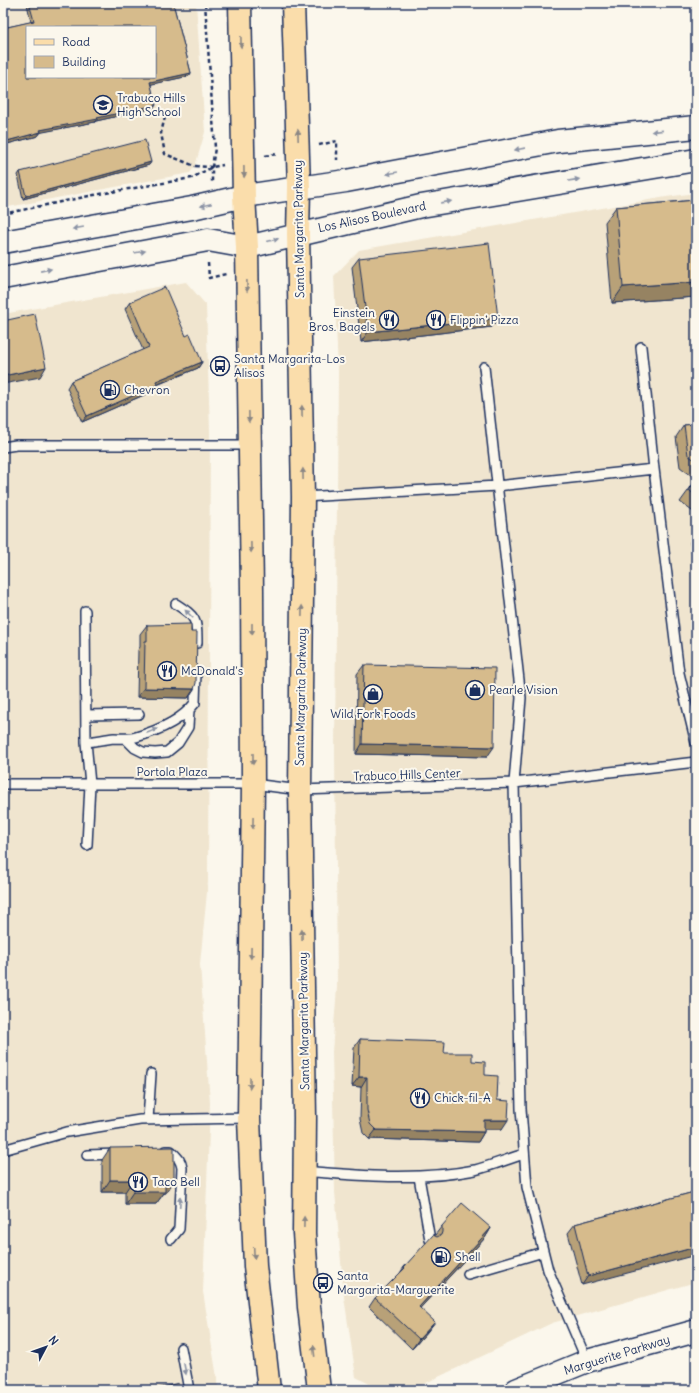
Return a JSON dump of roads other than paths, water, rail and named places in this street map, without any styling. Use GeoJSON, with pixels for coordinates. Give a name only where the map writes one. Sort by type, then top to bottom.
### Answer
{"type":"FeatureCollection","features":[{"type":"Feature","properties":{"kind":"main road"},"geometry":{"type":"LineString","coordinates":[[240,3],[244,196],[247,247],[253,784],[249,1118],[255,1266],[269,1390]]}},
{"type":"Feature","properties":{"kind":"main road","name":"Santa Margarita Parkway"},"geometry":{"type":"LineString","coordinates":[[292,3],[300,188],[298,234],[304,497],[300,790],[305,1118],[304,1233],[309,1307],[319,1390]]}},
{"type":"Feature","properties":{"kind":"main road"},"geometry":{"type":"LineString","coordinates":[[3,242],[192,208],[244,196],[346,181],[558,141],[696,127]]}},
{"type":"Feature","properties":{"kind":"main road","name":"Los Alisos Boulevard"},"geometry":{"type":"LineString","coordinates":[[3,278],[208,240],[247,247],[422,206],[696,160]]}},
{"type":"Feature","properties":{"kind":"main road","name":"Marguerite Parkway"},"geometry":{"type":"LineString","coordinates":[[516,1390],[587,1361],[696,1331]]}},
{"type":"Feature","properties":{"kind":"lane"},"geometry":{"type":"LineString","coordinates":[[641,347],[654,469],[680,673],[696,743]]}},
{"type":"Feature","properties":{"kind":"lane"},"geometry":{"type":"LineString","coordinates":[[484,367],[521,698],[514,783],[521,1109],[527,1187],[548,1270],[587,1361]]}},
{"type":"Feature","properties":{"kind":"lane"},"geometry":{"type":"LineString","coordinates":[[3,447],[16,445],[250,445]]}},
{"type":"Feature","properties":{"kind":"lane"},"geometry":{"type":"LineString","coordinates":[[304,497],[497,486],[654,469]]}},
{"type":"Feature","properties":{"kind":"lane"},"geometry":{"type":"LineString","coordinates":[[176,604],[189,612],[197,626],[197,649]]}},
{"type":"Feature","properties":{"kind":"lane"},"geometry":{"type":"LineString","coordinates":[[85,611],[86,742],[90,784],[87,845]]}},
{"type":"Feature","properties":{"kind":"lane"},"geometry":{"type":"LineString","coordinates":[[86,742],[136,737],[169,724],[181,717],[189,711],[194,704],[196,664]]}},
{"type":"Feature","properties":{"kind":"lane"},"geometry":{"type":"LineString","coordinates":[[126,739],[135,748],[143,752],[167,752],[178,743],[188,727],[189,711]]}},
{"type":"Feature","properties":{"kind":"lane"},"geometry":{"type":"LineString","coordinates":[[86,715],[139,714]]}},
{"type":"Feature","properties":{"kind":"lane","name":"Trabuco Hills Center"},"geometry":{"type":"LineString","coordinates":[[253,784],[300,790],[514,783],[696,762]]}},
{"type":"Feature","properties":{"kind":"lane","name":"Portola Plaza"},"geometry":{"type":"LineString","coordinates":[[3,784],[253,784]]}},
{"type":"Feature","properties":{"kind":"lane"},"geometry":{"type":"LineString","coordinates":[[148,1120],[151,1074]]}},
{"type":"Feature","properties":{"kind":"lane"},"geometry":{"type":"LineString","coordinates":[[3,1150],[67,1132],[140,1120],[249,1118]]}},
{"type":"Feature","properties":{"kind":"lane"},"geometry":{"type":"LineString","coordinates":[[156,1152],[171,1151],[181,1162],[179,1228],[171,1238]]}},
{"type":"Feature","properties":{"kind":"lane"},"geometry":{"type":"LineString","coordinates":[[87,1155],[125,1153]]}},
{"type":"Feature","properties":{"kind":"lane"},"geometry":{"type":"LineString","coordinates":[[304,1171],[370,1177],[419,1177],[442,1175],[476,1169],[524,1154]]}},
{"type":"Feature","properties":{"kind":"lane"},"geometry":{"type":"LineString","coordinates":[[419,1177],[430,1240]]}},
{"type":"Feature","properties":{"kind":"lane"},"geometry":{"type":"LineString","coordinates":[[468,1274],[543,1252]]}},
{"type":"Feature","properties":{"kind":"lane"},"geometry":{"type":"LineString","coordinates":[[181,1348],[190,1390]]}},
{"type":"Feature","properties":{"kind":"place","name":"Trabuco Hills High School"},"geometry":{"type":"Point","coordinates":[103,105]}},
{"type":"Feature","properties":{"kind":"place","name":"Einstein Bros. Bagels"},"geometry":{"type":"Point","coordinates":[389,320]}},
{"type":"Feature","properties":{"kind":"place","name":"Flippin' Pizza"},"geometry":{"type":"Point","coordinates":[436,320]}},
{"type":"Feature","properties":{"kind":"place","name":"Santa Margarita-Los Alisos"},"geometry":{"type":"Point","coordinates":[220,366]}},
{"type":"Feature","properties":{"kind":"place","name":"Chevron"},"geometry":{"type":"Point","coordinates":[110,390]}},
{"type":"Feature","properties":{"kind":"place","name":"McDonald's"},"geometry":{"type":"Point","coordinates":[167,671]}},
{"type":"Feature","properties":{"kind":"place","name":"Pearle Vision"},"geometry":{"type":"Point","coordinates":[475,690]}},
{"type":"Feature","properties":{"kind":"place","name":"Wild Fork Foods"},"geometry":{"type":"Point","coordinates":[373,694]}},
{"type":"Feature","properties":{"kind":"place","name":"Chick-fil-A"},"geometry":{"type":"Point","coordinates":[420,1098]}},
{"type":"Feature","properties":{"kind":"place","name":"Taco Bell"},"geometry":{"type":"Point","coordinates":[138,1182]}},
{"type":"Feature","properties":{"kind":"place","name":"Shell"},"geometry":{"type":"Point","coordinates":[441,1257]}},
{"type":"Feature","properties":{"kind":"place","name":"Santa Margarita-Marguerite"},"geometry":{"type":"Point","coordinates":[323,1283]}}]}
